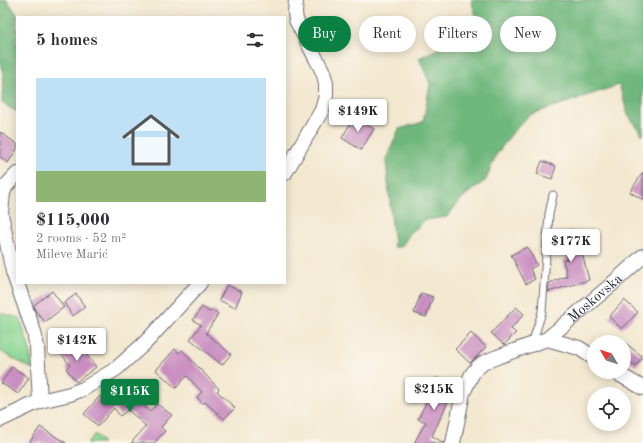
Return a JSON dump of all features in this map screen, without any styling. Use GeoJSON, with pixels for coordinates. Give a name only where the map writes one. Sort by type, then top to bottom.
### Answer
{"type":"FeatureCollection","features":[{"type":"Feature","properties":{"kind":"street"},"geometry":{"type":"LineString","coordinates":[[286,171],[322,110],[326,96],[326,83],[323,72],[296,20],[296,0]]}},
{"type":"Feature","properties":{"kind":"street"},"geometry":{"type":"LineString","coordinates":[[16,175],[6,186],[3,192],[2,214],[2,227],[16,281]]}},
{"type":"Feature","properties":{"kind":"street","name":"Moskovska"},"geometry":{"type":"LineString","coordinates":[[453,443],[463,393],[475,371],[483,363],[547,339],[643,256]]}},
{"type":"Feature","properties":{"kind":"street"},"geometry":{"type":"LineString","coordinates":[[17,284],[34,332],[37,347],[40,401]]}},
{"type":"Feature","properties":{"kind":"street"},"geometry":{"type":"LineString","coordinates":[[0,420],[40,401],[70,394],[83,389],[116,369],[146,342],[199,284]]}},
{"type":"Feature","properties":{"kind":"street","name":"Moskovska"},"geometry":{"type":"LineString","coordinates":[[547,339],[579,348],[587,353]]}},
{"type":"Feature","properties":{"kind":"street"},"geometry":{"type":"LineString","coordinates":[[627,379],[643,388]]}},
{"type":"Feature","properties":{"kind":"lane"},"geometry":{"type":"LineString","coordinates":[[532,344],[542,312],[549,214],[553,195]]}},
{"type":"Feature","properties":{"kind":"green space"},"geometry":{"type":"Polygon","coordinates":[[[0,0],[7,0],[18,16],[16,16],[16,111],[2,103],[3,73],[0,63],[0,0]]]}},
{"type":"Feature","properties":{"kind":"green space"},"geometry":{"type":"Polygon","coordinates":[[[471,0],[643,0],[643,136],[628,115],[619,85],[529,115],[513,132],[496,155],[486,180],[467,194],[447,217],[425,220],[410,234],[401,247],[394,247],[386,160],[399,129],[423,122],[430,84],[419,58],[431,52],[492,52],[492,16],[476,16],[471,0]]]}},
{"type":"Feature","properties":{"kind":"green space"},"geometry":{"type":"Polygon","coordinates":[[[0,313],[20,318],[30,350],[32,369],[0,351],[0,313]]]}},
{"type":"Feature","properties":{"kind":"green space"},"geometry":{"type":"Polygon","coordinates":[[[95,434],[103,443],[87,443],[95,434]]]}},
{"type":"Feature","properties":{"kind":"building"},"geometry":{"type":"Polygon","coordinates":[[[354,117],[374,129],[361,150],[342,138],[354,117]]]}},
{"type":"Feature","properties":{"kind":"building"},"geometry":{"type":"Polygon","coordinates":[[[0,132],[16,143],[16,151],[8,163],[0,157],[0,132]]]}},
{"type":"Feature","properties":{"kind":"building"},"geometry":{"type":"Polygon","coordinates":[[[542,161],[556,166],[552,179],[537,174],[542,161]]]}},
{"type":"Feature","properties":{"kind":"building"},"geometry":{"type":"Polygon","coordinates":[[[643,172],[643,200],[630,192],[643,172]]]}},
{"type":"Feature","properties":{"kind":"building"},"geometry":{"type":"Polygon","coordinates":[[[572,230],[580,245],[589,280],[548,292],[549,283],[567,276],[563,260],[568,259],[557,237],[572,230]]]}},
{"type":"Feature","properties":{"kind":"building"},"geometry":{"type":"Polygon","coordinates":[[[527,247],[537,265],[530,269],[535,279],[526,284],[511,255],[527,247]]]}},
{"type":"Feature","properties":{"kind":"building"},"geometry":{"type":"Polygon","coordinates":[[[227,285],[242,292],[235,308],[219,300],[227,285]]]}},
{"type":"Feature","properties":{"kind":"building"},"geometry":{"type":"Polygon","coordinates":[[[52,291],[64,307],[45,322],[35,310],[34,305],[52,291]]]}},
{"type":"Feature","properties":{"kind":"building"},"geometry":{"type":"Polygon","coordinates":[[[421,293],[433,297],[426,317],[414,313],[421,293]]]}},
{"type":"Feature","properties":{"kind":"building"},"geometry":{"type":"Polygon","coordinates":[[[76,294],[85,307],[73,316],[64,303],[76,294]]]}},
{"type":"Feature","properties":{"kind":"building"},"geometry":{"type":"Polygon","coordinates":[[[624,300],[638,312],[622,329],[609,317],[624,300]]]}},
{"type":"Feature","properties":{"kind":"building"},"geometry":{"type":"Polygon","coordinates":[[[202,307],[210,312],[213,310],[218,314],[206,333],[231,354],[222,365],[190,339],[201,325],[193,320],[202,307]]]}},
{"type":"Feature","properties":{"kind":"building"},"geometry":{"type":"Polygon","coordinates":[[[516,307],[524,314],[511,329],[516,333],[504,345],[491,333],[516,307]]]}},
{"type":"Feature","properties":{"kind":"building"},"geometry":{"type":"Polygon","coordinates":[[[471,333],[486,347],[470,363],[455,349],[471,333]]]}},
{"type":"Feature","properties":{"kind":"building"},"geometry":{"type":"Polygon","coordinates":[[[71,343],[76,350],[81,347],[96,367],[76,382],[66,368],[70,365],[59,351],[71,343]]]}},
{"type":"Feature","properties":{"kind":"building"},"geometry":{"type":"Polygon","coordinates":[[[631,348],[643,357],[636,366],[631,362],[631,348]]]}},
{"type":"Feature","properties":{"kind":"building"},"geometry":{"type":"Polygon","coordinates":[[[175,349],[179,353],[182,350],[219,389],[217,391],[235,408],[224,419],[205,402],[203,404],[197,397],[202,392],[187,376],[176,388],[156,370],[175,349]]]}},
{"type":"Feature","properties":{"kind":"building"},"geometry":{"type":"Polygon","coordinates":[[[12,367],[29,378],[18,394],[1,383],[12,367]]]}},
{"type":"Feature","properties":{"kind":"building"},"geometry":{"type":"Polygon","coordinates":[[[436,378],[455,389],[432,436],[444,443],[414,443],[426,422],[418,419],[429,396],[427,395],[436,378]]]}},
{"type":"Feature","properties":{"kind":"building"},"geometry":{"type":"Polygon","coordinates":[[[121,381],[138,406],[140,403],[150,411],[157,404],[172,415],[161,427],[165,431],[154,443],[131,443],[146,426],[128,410],[120,416],[114,408],[98,426],[84,414],[98,398],[121,381]]]}},
{"type":"Feature","properties":{"kind":"building"},"geometry":{"type":"Polygon","coordinates":[[[40,427],[66,443],[29,443],[40,427]]]}}]}
